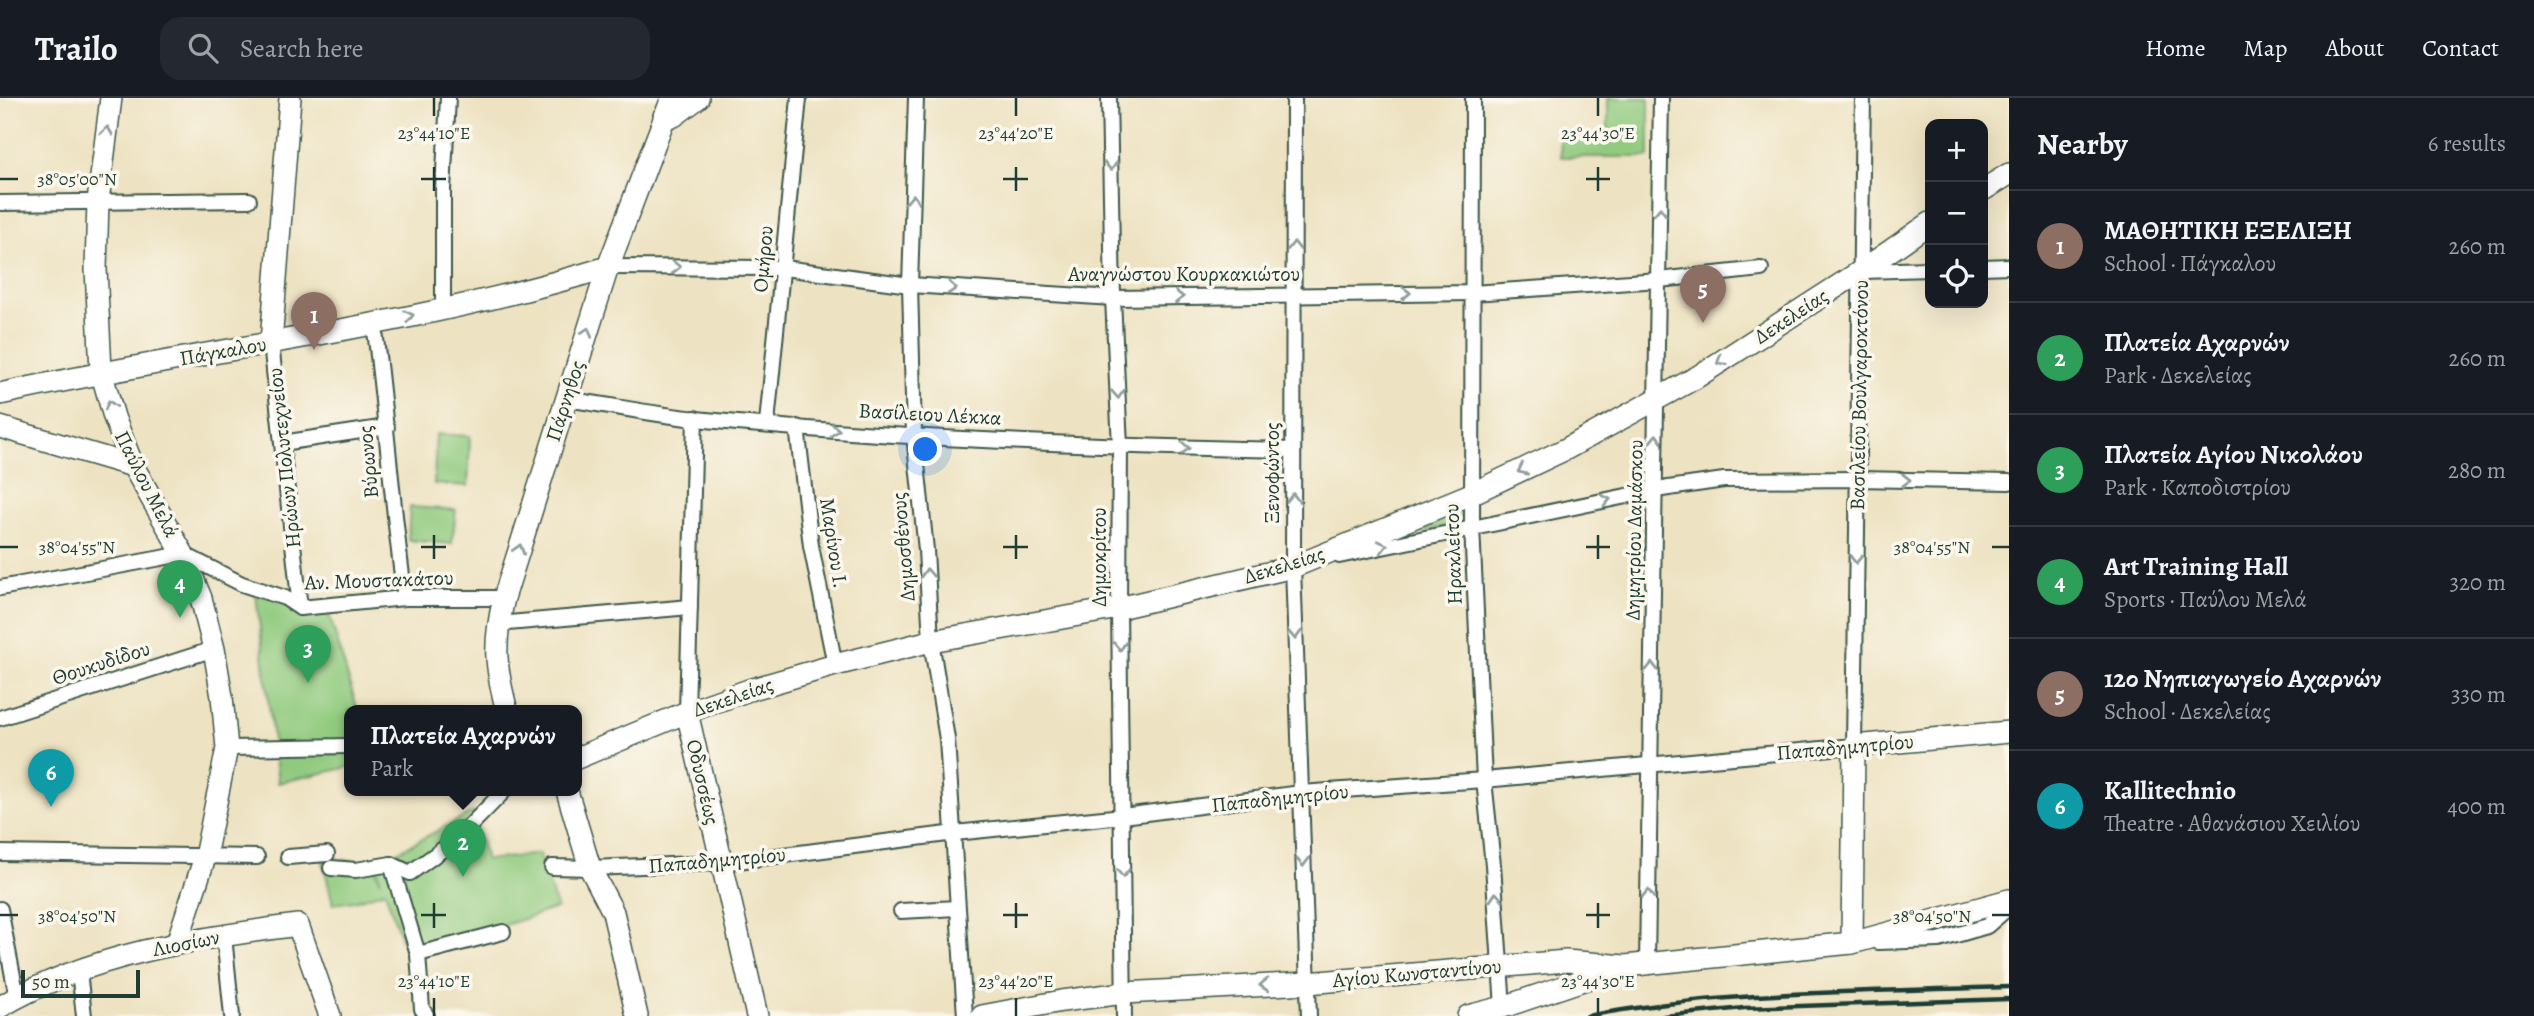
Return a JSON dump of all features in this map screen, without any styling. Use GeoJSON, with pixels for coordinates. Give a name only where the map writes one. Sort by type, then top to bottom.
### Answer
{"type":"FeatureCollection","features":[{"type":"Feature","properties":{"kind":"street","name":"Παύλου Μελά"},"geometry":{"type":"LineString","coordinates":[[111,98],[98,201],[96,269],[101,371],[114,417],[133,466],[183,554],[201,598],[214,649],[227,748],[205,857],[177,943]]}},
{"type":"Feature","properties":{"kind":"street","name":"Ηρώων Πολυτεχνείου"},"geometry":{"type":"LineString","coordinates":[[290,98],[271,343],[300,608]]}},
{"type":"Feature","properties":{"kind":"street"},"geometry":{"type":"LineString","coordinates":[[443,309],[443,190],[448,98]]}},
{"type":"Feature","properties":{"kind":"street"},"geometry":{"type":"LineString","coordinates":[[668,107],[674,116],[698,98]]}},
{"type":"Feature","properties":{"kind":"street","name":"Ομήρου"},"geometry":{"type":"LineString","coordinates":[[767,424],[799,98]]}},
{"type":"Feature","properties":{"kind":"street","name":"Δημοσθένους"},"geometry":{"type":"LineString","coordinates":[[916,98],[910,285],[914,435],[926,550],[931,641],[947,739],[965,1016]]}},
{"type":"Feature","properties":{"kind":"street","name":"Δημοκρίτου"},"geometry":{"type":"LineString","coordinates":[[1109,98],[1113,298],[1120,447],[1119,608],[1124,1016]]}},
{"type":"Feature","properties":{"kind":"street","name":"Ξενοφώντος"},"geometry":{"type":"LineString","coordinates":[[1294,98],[1293,567],[1309,1016]]}},
{"type":"Feature","properties":{"kind":"street","name":"Ηρακλείτου"},"geometry":{"type":"LineString","coordinates":[[1473,98],[1472,527],[1484,780],[1503,1007]]}},
{"type":"Feature","properties":{"kind":"street","name":"Δημητρίου Δαμάσκου"},"geometry":{"type":"LineString","coordinates":[[1647,962],[1661,98]]}},
{"type":"Feature","properties":{"kind":"street","name":"Βασιλείου Βουλγαροκτόνου"},"geometry":{"type":"LineString","coordinates":[[1852,943],[1863,98]]}},
{"type":"Feature","properties":{"kind":"street","name":"Πάρνηθος"},"geometry":{"type":"LineString","coordinates":[[506,705],[496,660],[498,624],[504,598],[608,267],[668,107]]}},
{"type":"Feature","properties":{"kind":"street"},"geometry":{"type":"LineString","coordinates":[[1988,187],[2009,174]]}},
{"type":"Feature","properties":{"kind":"street"},"geometry":{"type":"LineString","coordinates":[[0,203],[249,200]]}},
{"type":"Feature","properties":{"kind":"street","name":"Δεκελείας"},"geometry":{"type":"LineString","coordinates":[[582,756],[748,690],[835,665],[931,641],[1119,608],[1293,567],[1471,494],[1566,449],[1697,377],[1925,226]]}},
{"type":"Feature","properties":{"kind":"street"},"geometry":{"type":"LineString","coordinates":[[1988,267],[2009,266]]}},
{"type":"Feature","properties":{"kind":"street","name":"Πάγκαλου"},"geometry":{"type":"LineString","coordinates":[[0,394],[101,371],[271,343],[443,309],[608,267]]}},
{"type":"Feature","properties":{"kind":"street","name":"Αναγνώστου Κουρκακιώτου"},"geometry":{"type":"LineString","coordinates":[[608,267],[784,268],[910,285],[1113,298],[1472,292],[1659,280],[1761,269]]}},
{"type":"Feature","properties":{"kind":"street"},"geometry":{"type":"LineString","coordinates":[[1861,271],[1925,269]]}},
{"type":"Feature","properties":{"kind":"street","name":"Βύρωνος"},"geometry":{"type":"LineString","coordinates":[[374,323],[405,598]]}},
{"type":"Feature","properties":{"kind":"street","name":"Βασίλειου Λέκκα"},"geometry":{"type":"LineString","coordinates":[[565,399],[695,418],[797,428],[1120,447],[1293,450]]}},
{"type":"Feature","properties":{"kind":"street","name":"Οδυσσέως"},"geometry":{"type":"LineString","coordinates":[[695,418],[687,712],[757,1016]]}},
{"type":"Feature","properties":{"kind":"street"},"geometry":{"type":"LineString","coordinates":[[0,427],[133,466]]}},
{"type":"Feature","properties":{"kind":"street"},"geometry":{"type":"LineString","coordinates":[[282,443],[387,427]]}},
{"type":"Feature","properties":{"kind":"street","name":"Μαρίνου Ι."},"geometry":{"type":"LineString","coordinates":[[797,428],[811,547],[835,665]]}},
{"type":"Feature","properties":{"kind":"street"},"geometry":{"type":"LineString","coordinates":[[1293,567],[1655,490],[1724,481],[2009,482]]}},
{"type":"Feature","properties":{"kind":"street"},"geometry":{"type":"LineString","coordinates":[[0,588],[183,554]]}},
{"type":"Feature","properties":{"kind":"street","name":"Αν. Μουστακάτου"},"geometry":{"type":"LineString","coordinates":[[183,554],[242,584],[285,598],[300,608],[405,598],[504,598]]}},
{"type":"Feature","properties":{"kind":"street"},"geometry":{"type":"LineString","coordinates":[[498,624],[690,607]]}},
{"type":"Feature","properties":{"kind":"street","name":"Θουκυδίδου"},"geometry":{"type":"LineString","coordinates":[[0,718],[214,649]]}},
{"type":"Feature","properties":{"kind":"street","name":"Παπαδημητρίου"},"geometry":{"type":"LineString","coordinates":[[552,867],[722,863],[1301,793],[1484,780],[2009,732]]}},
{"type":"Feature","properties":{"kind":"street"},"geometry":{"type":"LineString","coordinates":[[227,748],[344,746]]}},
{"type":"Feature","properties":{"kind":"street"},"geometry":{"type":"LineString","coordinates":[[288,857],[329,861],[356,870],[391,864],[410,873],[457,839],[499,796]]}},
{"type":"Feature","properties":{"kind":"street"},"geometry":{"type":"LineString","coordinates":[[568,796],[590,868],[613,912],[637,1016]]}},
{"type":"Feature","properties":{"kind":"street"},"geometry":{"type":"LineString","coordinates":[[0,853],[257,857]]}},
{"type":"Feature","properties":{"kind":"street"},"geometry":{"type":"LineString","coordinates":[[391,864],[418,954],[422,1009],[427,1016]]}},
{"type":"Feature","properties":{"kind":"street","name":"Αγίου Κωνσταντίνου"},"geometry":{"type":"LineString","coordinates":[[1852,943],[2009,900]]}},
{"type":"Feature","properties":{"kind":"street","name":"Αγίου Κωνσταντίνου"},"geometry":{"type":"LineString","coordinates":[[982,1016],[1124,993],[1307,983],[1566,961],[1625,966],[1852,943],[1939,940],[1987,926],[2009,907]]}},
{"type":"Feature","properties":{"kind":"street"},"geometry":{"type":"LineString","coordinates":[[901,911],[957,908]]}},
{"type":"Feature","properties":{"kind":"street"},"geometry":{"type":"LineString","coordinates":[[0,909],[8,1002]]}},
{"type":"Feature","properties":{"kind":"street","name":"Λιοσίων"},"geometry":{"type":"LineString","coordinates":[[8,1002],[79,971],[177,943],[298,925],[330,1016]]}},
{"type":"Feature","properties":{"kind":"street"},"geometry":{"type":"LineString","coordinates":[[418,954],[502,932]]}},
{"type":"Feature","properties":{"kind":"street"},"geometry":{"type":"LineString","coordinates":[[224,936],[232,1016]]}},
{"type":"Feature","properties":{"kind":"street"},"geometry":{"type":"LineString","coordinates":[[1468,1016],[1625,966]]}},
{"type":"Feature","properties":{"kind":"street"},"geometry":{"type":"LineString","coordinates":[[79,971],[84,1016]]}},
{"type":"Feature","properties":{"kind":"green space"},"geometry":{"type":"Polygon","coordinates":[[[1608,98],[1649,98],[1649,157],[1561,157],[1560,135],[1608,134],[1608,98]]]}},
{"type":"Feature","properties":{"kind":"green space"},"geometry":{"type":"Polygon","coordinates":[[[436,434],[470,436],[468,486],[434,484],[436,434]]]}},
{"type":"Feature","properties":{"kind":"green space"},"geometry":{"type":"Polygon","coordinates":[[[1469,500],[1469,521],[1360,546],[1469,500]]]}},
{"type":"Feature","properties":{"kind":"green space"},"geometry":{"type":"Polygon","coordinates":[[[410,507],[456,510],[452,544],[408,540],[410,507]]]}},
{"type":"Feature","properties":{"kind":"green space"},"geometry":{"type":"Polygon","coordinates":[[[256,594],[326,604],[356,705],[344,705],[344,768],[278,783],[256,594]]]}},
{"type":"Feature","properties":{"kind":"green space"},"geometry":{"type":"Polygon","coordinates":[[[473,812],[486,860],[539,854],[557,908],[407,957],[385,891],[354,901],[333,904],[322,858],[359,861],[360,869],[374,867],[381,882],[376,863],[473,812]]]}},
{"type":"Feature","properties":{"kind":"railway"},"geometry":{"type":"LineString","coordinates":[[1587,1016],[1639,1007],[1744,997],[2009,987]]}},
{"type":"Feature","properties":{"kind":"railway"},"geometry":{"type":"LineString","coordinates":[[1664,1016],[1744,1008],[2009,999]]}},
{"type":"Feature","properties":{"kind":"place","name":"12ο Νηπιαγωγείο Αχαρνών"},"geometry":{"type":"Point","coordinates":[1703,323]}},
{"type":"Feature","properties":{"kind":"place","name":"ΜΑΘΗΤΙΚΗ ΕΞΕΛΙΞΗ"},"geometry":{"type":"Point","coordinates":[314,350]}},
{"type":"Feature","properties":{"kind":"place","name":"Art Training Hall"},"geometry":{"type":"Point","coordinates":[180,618]}},
{"type":"Feature","properties":{"kind":"place","name":"Πλατεία Αγίου Νικολάου"},"geometry":{"type":"Point","coordinates":[308,683]}},
{"type":"Feature","properties":{"kind":"place","name":"Kallitechnio"},"geometry":{"type":"Point","coordinates":[51,807]}},
{"type":"Feature","properties":{"kind":"place","name":"Πλατεία Αχαρνών"},"geometry":{"type":"Point","coordinates":[463,877]}}]}
